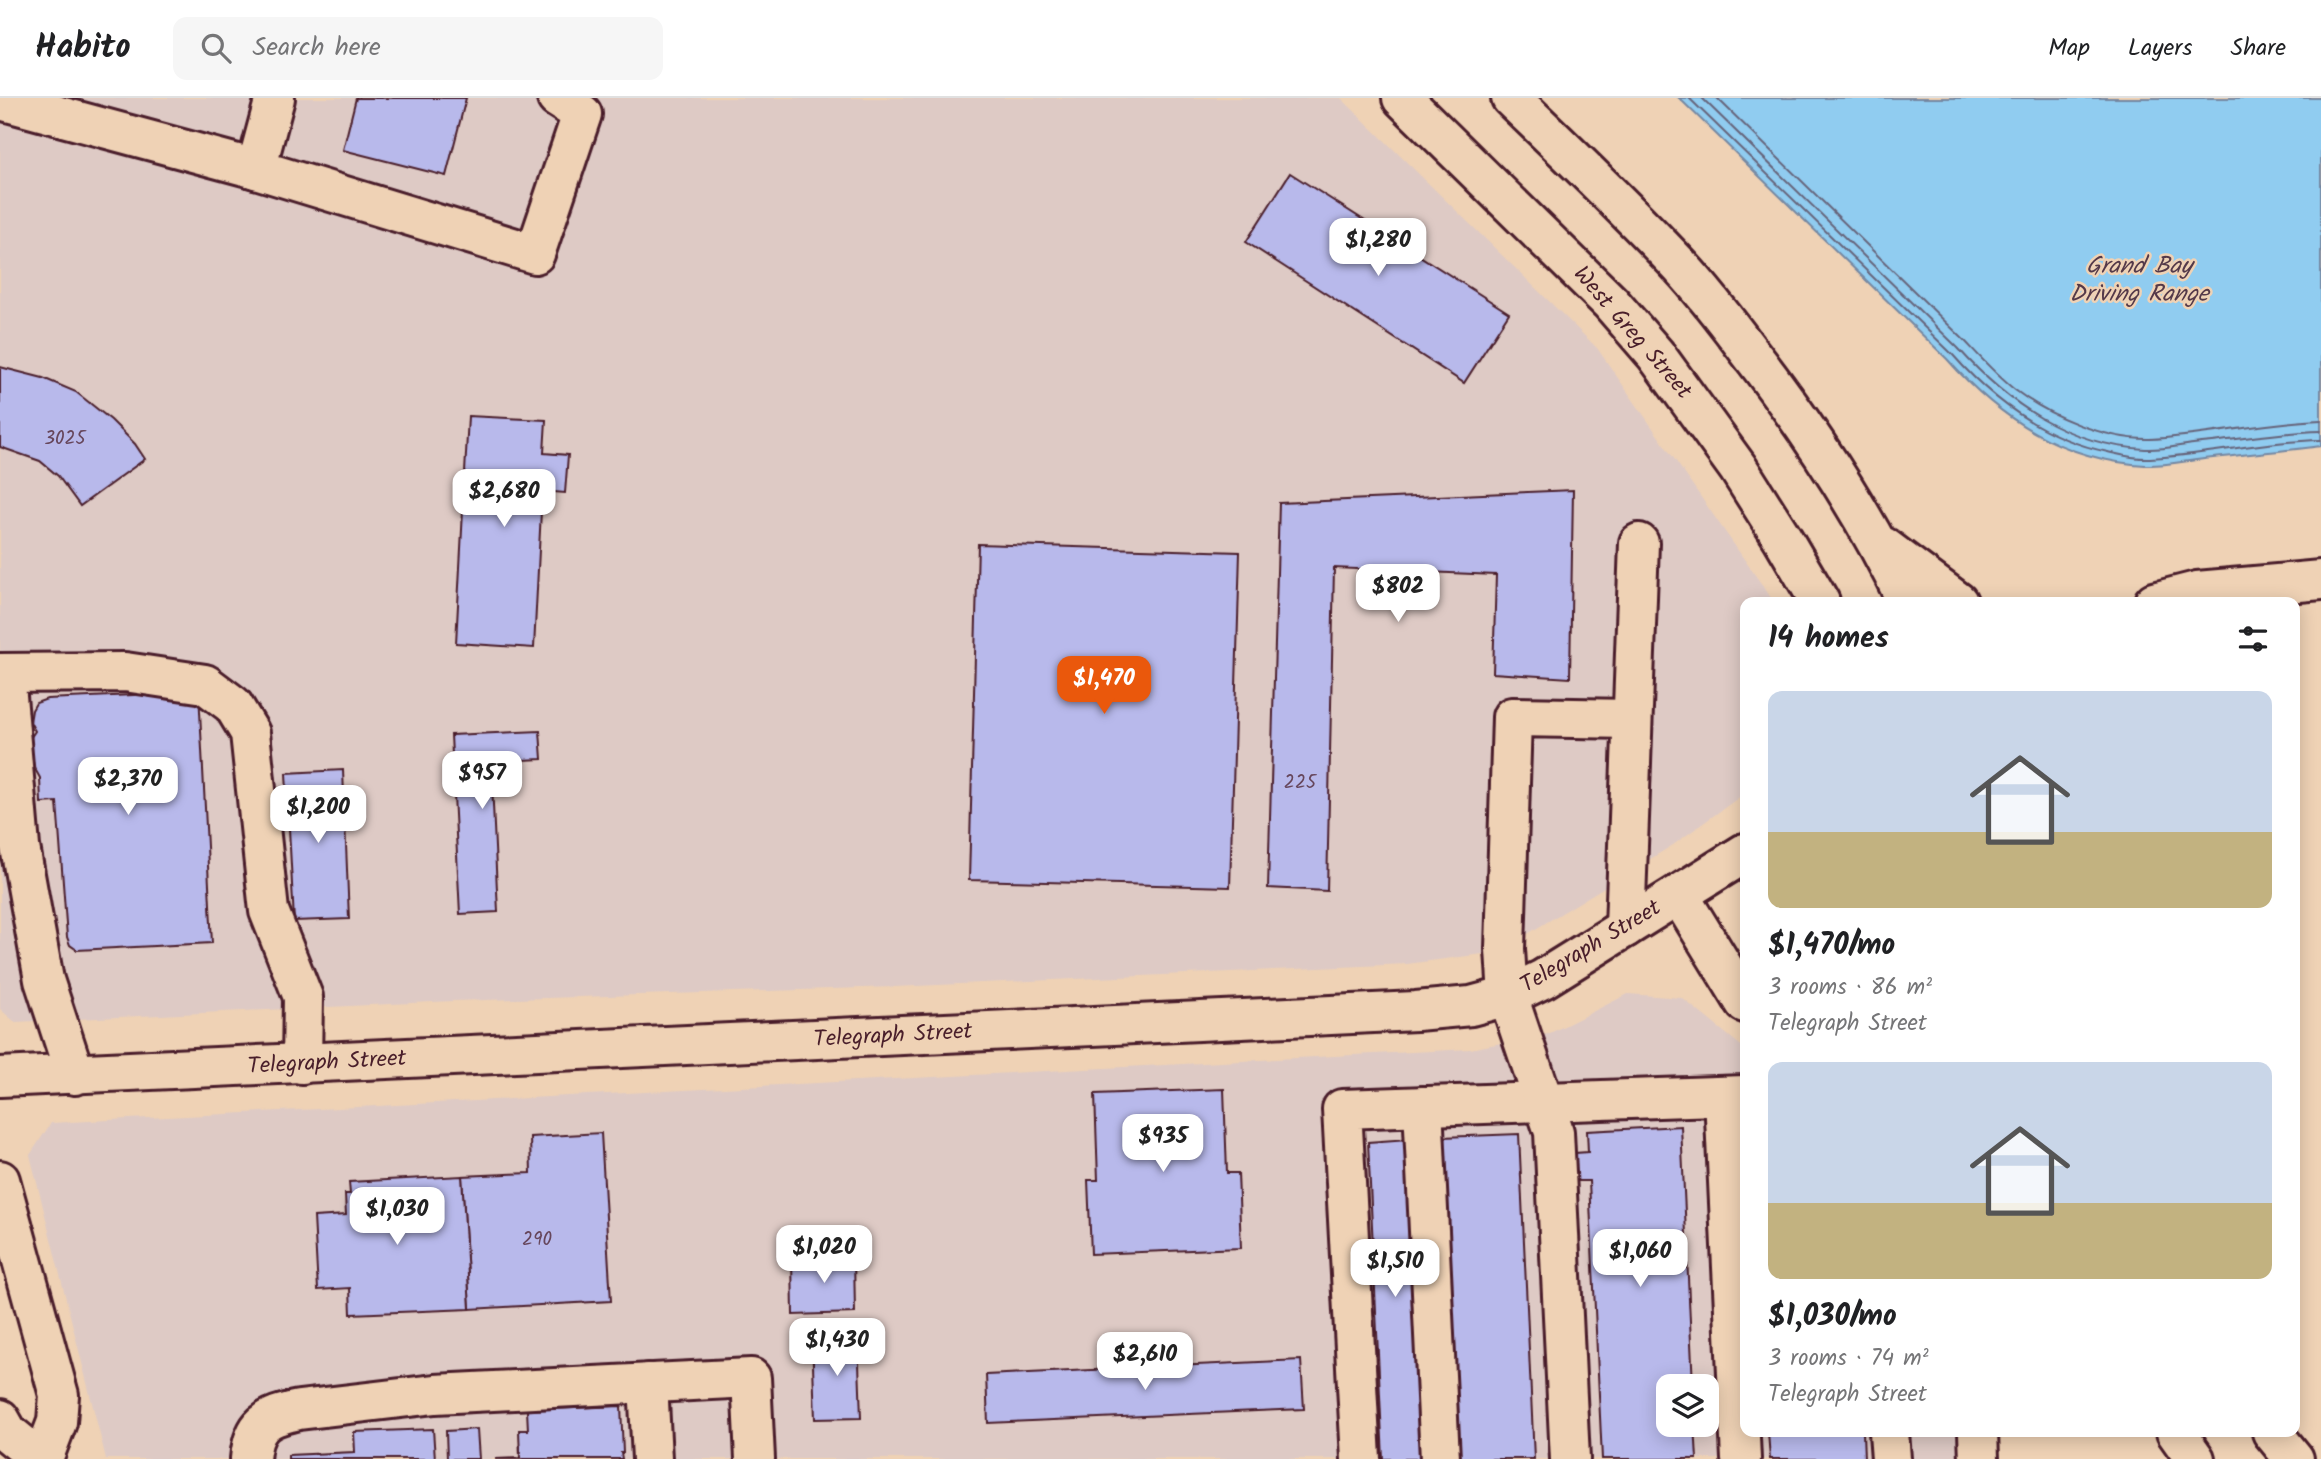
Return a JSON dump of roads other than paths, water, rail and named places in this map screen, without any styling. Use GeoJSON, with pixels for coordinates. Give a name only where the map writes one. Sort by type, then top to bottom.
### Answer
{"type":"FeatureCollection","features":[{"type":"Feature","properties":{"kind":"street"},"geometry":{"type":"LineString","coordinates":[[256,169],[275,98]]}},
{"type":"Feature","properties":{"kind":"street"},"geometry":{"type":"LineString","coordinates":[[0,100],[256,169],[535,254],[582,114],[557,98]]}},
{"type":"Feature","properties":{"kind":"street","name":"West Greg Street"},"geometry":{"type":"LineString","coordinates":[[1402,98],[1611,303],[1656,355],[1738,468],[1817,597]]}},
{"type":"Feature","properties":{"kind":"street"},"geometry":{"type":"LineString","coordinates":[[1511,98],[1683,269],[1725,320],[1826,457],[1905,597]]}},
{"type":"Feature","properties":{"kind":"street"},"geometry":{"type":"LineString","coordinates":[[1875,540],[1951,597]]}},
{"type":"Feature","properties":{"kind":"street"},"geometry":{"type":"LineString","coordinates":[[1625,928],[1639,543]]}},
{"type":"Feature","properties":{"kind":"street"},"geometry":{"type":"LineString","coordinates":[[2174,597],[2197,591],[2321,580]]}},
{"type":"Feature","properties":{"kind":"street"},"geometry":{"type":"LineString","coordinates":[[75,1074],[44,980],[20,847],[2,673],[125,672],[205,684],[233,705],[250,733],[269,911],[303,997],[302,1064]]}},
{"type":"Feature","properties":{"kind":"street"},"geometry":{"type":"LineString","coordinates":[[1570,1459],[1554,1132],[1508,996],[1505,948],[1512,717],[1632,719]]}},
{"type":"Feature","properties":{"kind":"street","name":"Telegraph Street"},"geometry":{"type":"LineString","coordinates":[[0,1077],[1416,1011],[1471,1006],[1508,996],[1543,979],[1740,856]]}},
{"type":"Feature","properties":{"kind":"street"},"geometry":{"type":"LineString","coordinates":[[1679,895],[1740,995]]}},
{"type":"Feature","properties":{"kind":"street"},"geometry":{"type":"LineString","coordinates":[[1361,1459],[1342,1109],[1734,1095],[1740,1407]]}},
{"type":"Feature","properties":{"kind":"street"},"geometry":{"type":"LineString","coordinates":[[1423,1106],[1440,1459]]}},
{"type":"Feature","properties":{"kind":"street"},"geometry":{"type":"LineString","coordinates":[[0,1180],[59,1395],[57,1422],[42,1459],[8,1433],[0,1419]]}},
{"type":"Feature","properties":{"kind":"street"},"geometry":{"type":"LineString","coordinates":[[250,1459],[251,1441],[262,1424],[278,1415],[299,1410],[435,1394],[751,1378],[755,1459]]}},
{"type":"Feature","properties":{"kind":"street"},"geometry":{"type":"LineString","coordinates":[[648,1383],[652,1459]]}},
{"type":"Feature","properties":{"kind":"street"},"geometry":{"type":"LineString","coordinates":[[1741,1437],[1741,1459]]}},
{"type":"Feature","properties":{"kind":"street"},"geometry":{"type":"LineString","coordinates":[[1889,1437],[1891,1459]]}},
{"type":"Feature","properties":{"kind":"street"},"geometry":{"type":"LineString","coordinates":[[1978,1437],[1979,1459]]}},
{"type":"Feature","properties":{"kind":"street"},"geometry":{"type":"LineString","coordinates":[[2180,1437],[2195,1459]]}},
{"type":"Feature","properties":{"kind":"street"},"geometry":{"type":"LineString","coordinates":[[2276,1437],[2294,1459]]}},
{"type":"Feature","properties":{"kind":"water","name":"Grand Bay Driving Range"},"geometry":{"type":"Polygon","coordinates":[[[1679,98],[2321,98],[2321,446],[2145,465],[2087,455],[2035,433],[2011,418],[1967,381],[1679,98]]]}}]}
